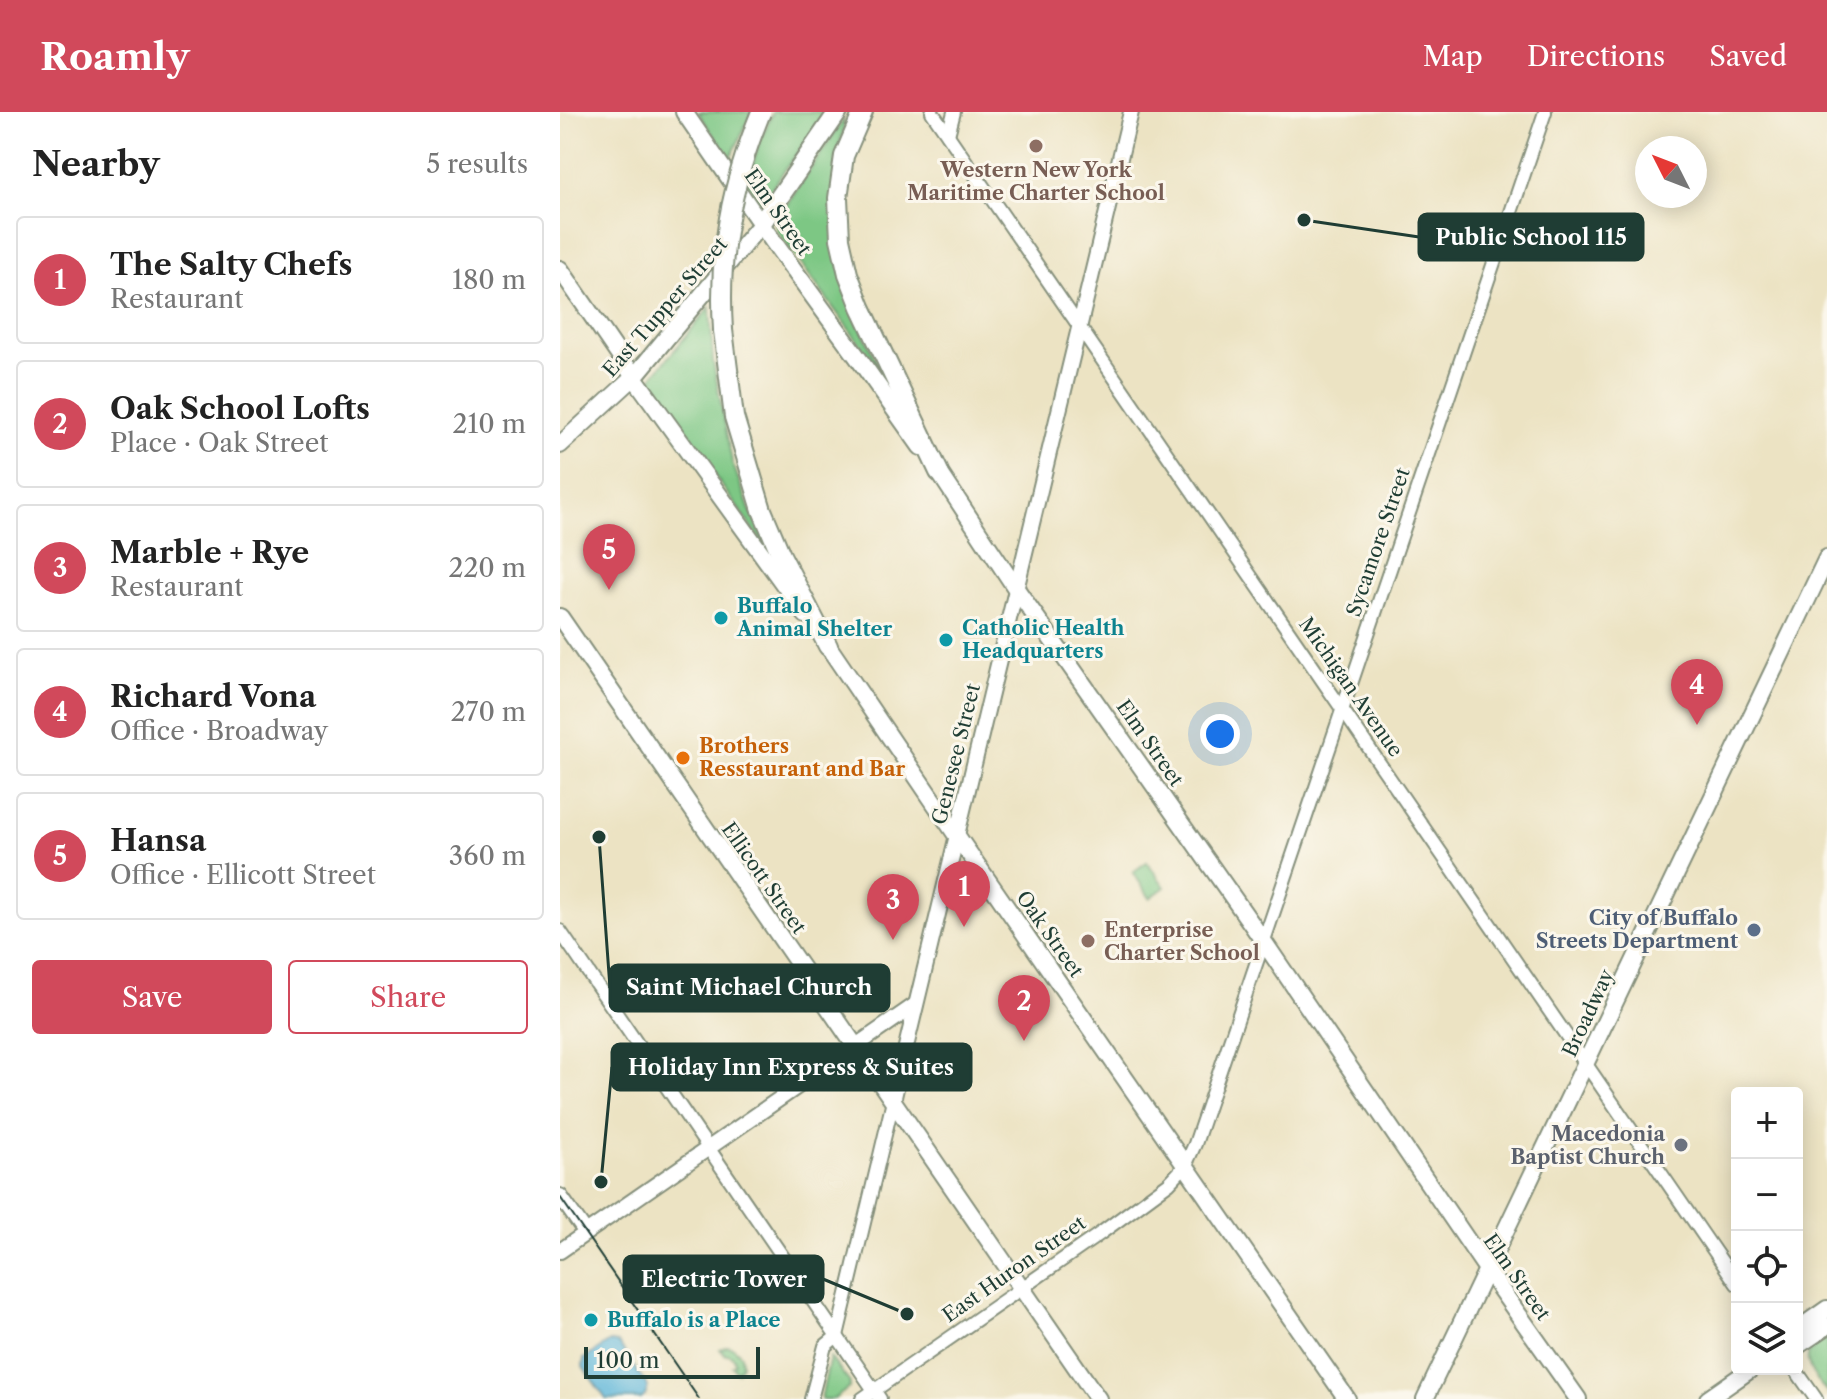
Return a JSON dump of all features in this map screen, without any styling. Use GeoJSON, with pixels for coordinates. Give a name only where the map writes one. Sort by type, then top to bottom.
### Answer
{"type":"FeatureCollection","features":[{"type":"Feature","properties":{"kind":"highway"},"geometry":{"type":"LineString","coordinates":[[761,112],[738,172],[730,209],[720,293],[723,330],[734,417],[762,510],[781,555],[828,646]]}},
{"type":"Feature","properties":{"kind":"highway"},"geometry":{"type":"LineString","coordinates":[[761,224],[838,112]]}},
{"type":"Feature","properties":{"kind":"highway"},"geometry":{"type":"LineString","coordinates":[[863,112],[844,156],[838,198],[840,239],[848,274],[861,307],[939,472]]}},
{"type":"Feature","properties":{"kind":"main road","name":"Elm Street"},"geometry":{"type":"LineString","coordinates":[[684,112],[939,472],[1017,590],[1115,727],[1578,1399]]}},
{"type":"Feature","properties":{"kind":"main road","name":"Genesee Street"},"geometry":{"type":"LineString","coordinates":[[893,1101],[1131,112]]}},
{"type":"Feature","properties":{"kind":"main road","name":"East Tupper Street"},"geometry":{"type":"LineString","coordinates":[[560,445],[634,377],[761,224]]}},
{"type":"Feature","properties":{"kind":"main road","name":"Oak Street"},"geometry":{"type":"LineString","coordinates":[[560,269],[828,646],[1347,1399]]}},
{"type":"Feature","properties":{"kind":"main road","name":"Broadway"},"geometry":{"type":"LineString","coordinates":[[1425,1399],[1827,558]]}},
{"type":"Feature","properties":{"kind":"main road","name":"Ellicott Street"},"geometry":{"type":"LineString","coordinates":[[560,617],[1098,1399]]}},
{"type":"Feature","properties":{"kind":"main road"},"geometry":{"type":"LineString","coordinates":[[560,1251],[915,1005]]}},
{"type":"Feature","properties":{"kind":"main road"},"geometry":{"type":"LineString","coordinates":[[560,1196],[581,1236]]}},
{"type":"Feature","properties":{"kind":"main road"},"geometry":{"type":"LineString","coordinates":[[560,1211],[581,1236]]}},
{"type":"Feature","properties":{"kind":"main road"},"geometry":{"type":"LineString","coordinates":[[1803,1326],[1827,1309]]}},
{"type":"Feature","properties":{"kind":"main road"},"geometry":{"type":"LineString","coordinates":[[1803,1342],[1827,1326]]}},
{"type":"Feature","properties":{"kind":"main road"},"geometry":{"type":"LineString","coordinates":[[1708,1399],[1742,1375]]}},
{"type":"Feature","properties":{"kind":"street","name":"Michigan Avenue"},"geometry":{"type":"LineString","coordinates":[[932,112],[1731,1275]]}},
{"type":"Feature","properties":{"kind":"street"},"geometry":{"type":"LineString","coordinates":[[948,135],[954,112]]}},
{"type":"Feature","properties":{"kind":"street","name":"Sycamore Street"},"geometry":{"type":"LineString","coordinates":[[1185,1166],[1264,943],[1545,112]]}},
{"type":"Feature","properties":{"kind":"street"},"geometry":{"type":"LineString","coordinates":[[560,931],[878,1395]]}},
{"type":"Feature","properties":{"kind":"street","name":"Genesee Street"},"geometry":{"type":"LineString","coordinates":[[811,1399],[825,1346],[837,1336],[893,1101]]}},
{"type":"Feature","properties":{"kind":"street","name":"East Huron Street"},"geometry":{"type":"LineString","coordinates":[[862,1399],[878,1395],[1169,1183],[1185,1166]]}},
{"type":"Feature","properties":{"kind":"street"},"geometry":{"type":"LineString","coordinates":[[1799,1375],[1816,1399]]}},
{"type":"Feature","properties":{"kind":"green space"},"geometry":{"type":"Polygon","coordinates":[[[698,112],[752,112],[730,160],[698,112]]]}},
{"type":"Feature","properties":{"kind":"green space"},"geometry":{"type":"Polygon","coordinates":[[[773,112],[827,112],[761,203],[747,183],[759,143],[773,112]]]}},
{"type":"Feature","properties":{"kind":"green space"},"geometry":{"type":"Polygon","coordinates":[[[844,119],[836,159],[835,247],[849,301],[882,374],[777,231],[775,222],[844,119]]]}},
{"type":"Feature","properties":{"kind":"green space"},"geometry":{"type":"Polygon","coordinates":[[[710,307],[713,362],[732,462],[750,510],[774,559],[648,382],[710,307]]]}},
{"type":"Feature","properties":{"kind":"green space"},"geometry":{"type":"Polygon","coordinates":[[[1147,862],[1165,887],[1150,898],[1133,872],[1147,862]]]}},
{"type":"Feature","properties":{"kind":"green space"},"geometry":{"type":"Polygon","coordinates":[[[1827,1338],[1827,1393],[1812,1373],[1808,1356],[1827,1338]]]}},
{"type":"Feature","properties":{"kind":"green space"},"geometry":{"type":"Polygon","coordinates":[[[728,1346],[741,1355],[742,1365],[737,1372],[732,1366],[735,1364],[734,1358],[720,1349],[728,1346]]]}},
{"type":"Feature","properties":{"kind":"green space"},"geometry":{"type":"Polygon","coordinates":[[[830,1357],[850,1383],[849,1388],[834,1399],[821,1399],[830,1357]]]}},
{"type":"Feature","properties":{"kind":"water"},"geometry":{"type":"Polygon","coordinates":[[[610,1342],[618,1343],[648,1387],[641,1399],[606,1399],[583,1367],[584,1359],[610,1342]]]}},
{"type":"Feature","properties":{"kind":"tram line"},"geometry":{"type":"LineString","coordinates":[[560,1197],[699,1399]]}},
{"type":"Feature","properties":{"kind":"place","name":"Western New York Maritime Charter School"},"geometry":{"type":"Point","coordinates":[1036,146]}},
{"type":"Feature","properties":{"kind":"place","name":"Public School 115"},"geometry":{"type":"Point","coordinates":[1304,220]}},
{"type":"Feature","properties":{"kind":"place","name":"Hansa"},"geometry":{"type":"Point","coordinates":[609,590]}},
{"type":"Feature","properties":{"kind":"place","name":"Buffalo Animal Shelter"},"geometry":{"type":"Point","coordinates":[721,618]}},
{"type":"Feature","properties":{"kind":"place","name":"Catholic Health Headquarters"},"geometry":{"type":"Point","coordinates":[946,640]}},
{"type":"Feature","properties":{"kind":"place","name":"Richard Vona"},"geometry":{"type":"Point","coordinates":[1697,725]}},
{"type":"Feature","properties":{"kind":"place","name":"Brothers Resstaurant and Bar"},"geometry":{"type":"Point","coordinates":[683,758]}},
{"type":"Feature","properties":{"kind":"place","name":"Saint Michael Church"},"geometry":{"type":"Point","coordinates":[599,837]}},
{"type":"Feature","properties":{"kind":"place","name":"The Salty Chefs"},"geometry":{"type":"Point","coordinates":[964,927]}},
{"type":"Feature","properties":{"kind":"place","name":"City of Buffalo Streets Department"},"geometry":{"type":"Point","coordinates":[1754,930]}},
{"type":"Feature","properties":{"kind":"place","name":"Marble + Rye"},"geometry":{"type":"Point","coordinates":[893,940]}},
{"type":"Feature","properties":{"kind":"place","name":"Enterprise Charter School"},"geometry":{"type":"Point","coordinates":[1088,941]}},
{"type":"Feature","properties":{"kind":"place","name":"Oak School Lofts"},"geometry":{"type":"Point","coordinates":[1024,1041]}},
{"type":"Feature","properties":{"kind":"place","name":"Macedonia Baptist Church"},"geometry":{"type":"Point","coordinates":[1681,1145]}},
{"type":"Feature","properties":{"kind":"place","name":"Holiday Inn Express & Suites"},"geometry":{"type":"Point","coordinates":[601,1182]}},
{"type":"Feature","properties":{"kind":"place","name":"Electric Tower"},"geometry":{"type":"Point","coordinates":[907,1314]}},
{"type":"Feature","properties":{"kind":"place","name":"Buffalo is a Place"},"geometry":{"type":"Point","coordinates":[591,1320]}}]}
